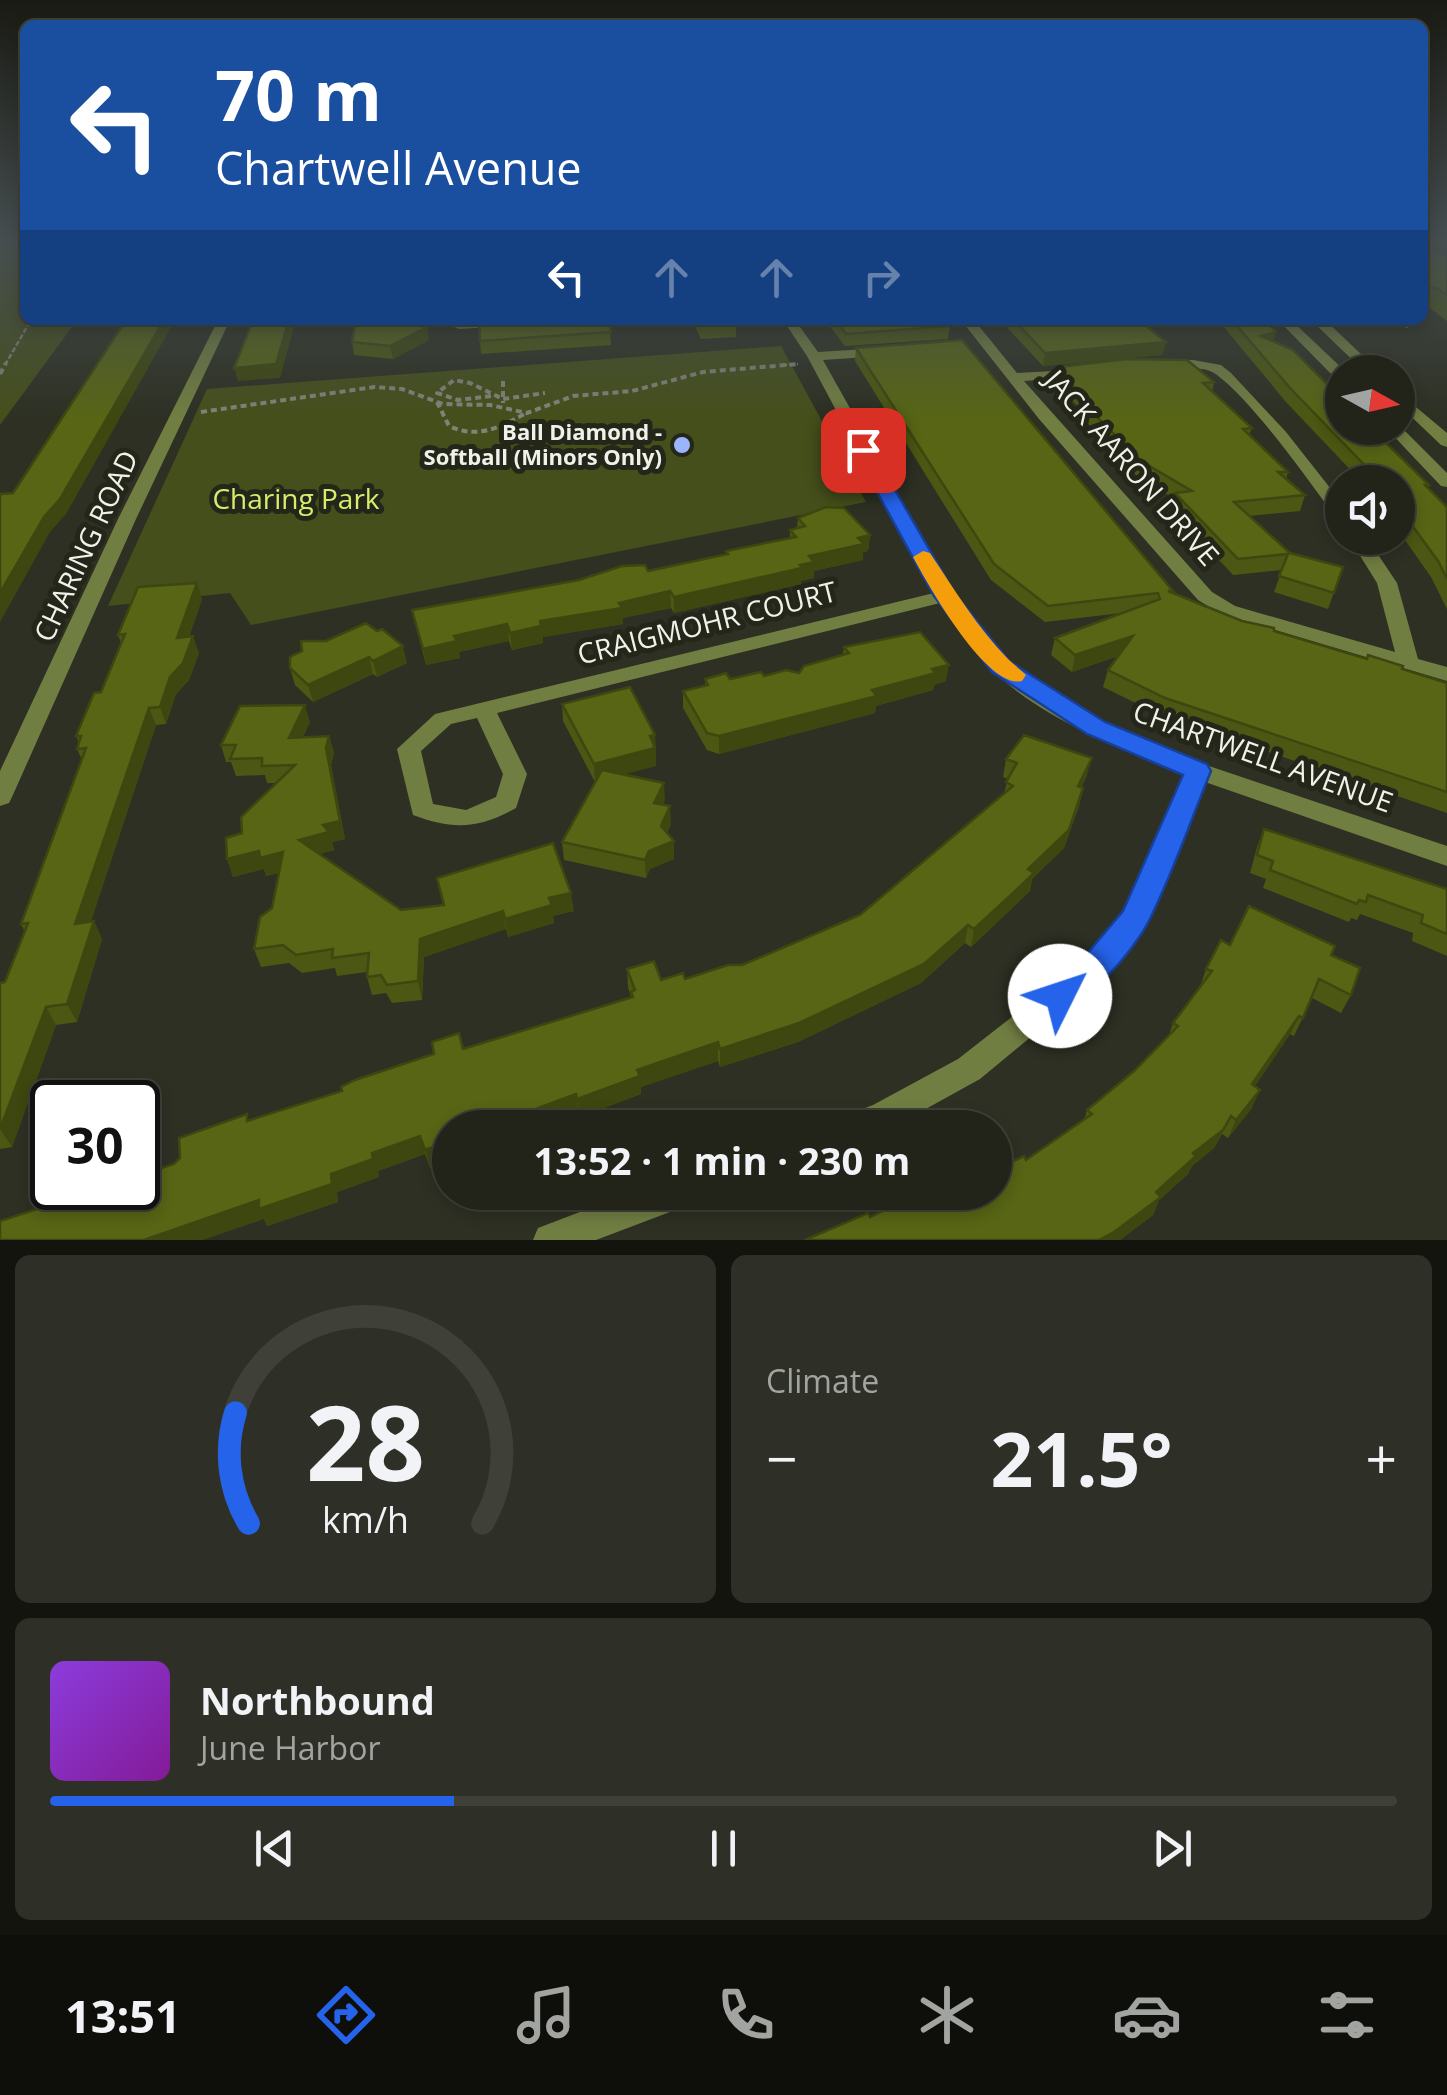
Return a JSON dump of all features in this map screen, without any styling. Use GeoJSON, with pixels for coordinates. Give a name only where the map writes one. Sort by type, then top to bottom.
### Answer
{"type":"FeatureCollection","features":[{"type":"Feature","properties":{"kind":"street","name":"CHARING ROAD"},"geometry":{"type":"LineString","coordinates":[[0,798],[127,519],[222,325]]}},
{"type":"Feature","properties":{"kind":"street","name":"CHARTWELL AVENUE"},"geometry":{"type":"LineString","coordinates":[[793,325],[945,596],[1001,666],[1096,728],[1198,771],[1447,856]]}},
{"type":"Feature","properties":{"kind":"street","name":"JACK AARON DRIVE"},"geometry":{"type":"LineString","coordinates":[[971,325],[1013,378],[1205,596],[1228,610],[1447,674]]}},
{"type":"Feature","properties":{"kind":"street"},"geometry":{"type":"LineString","coordinates":[[1289,325],[1325,360]]}},
{"type":"Feature","properties":{"kind":"street"},"geometry":{"type":"LineString","coordinates":[[1322,325],[1355,355]]}},
{"type":"Feature","properties":{"kind":"street"},"geometry":{"type":"LineString","coordinates":[[966,345],[988,344]]}},
{"type":"Feature","properties":{"kind":"street"},"geometry":{"type":"LineString","coordinates":[[814,356],[896,350]]}},
{"type":"Feature","properties":{"kind":"street"},"geometry":{"type":"LineString","coordinates":[[1143,367],[1199,365],[1227,375],[1325,493]]}},
{"type":"Feature","properties":{"kind":"street"},"geometry":{"type":"LineString","coordinates":[[1013,378],[1107,370]]}},
{"type":"Feature","properties":{"kind":"street"},"geometry":{"type":"LineString","coordinates":[[1415,412],[1447,442]]}},
{"type":"Feature","properties":{"kind":"street"},"geometry":{"type":"LineString","coordinates":[[1415,445],[1440,466],[1447,482]]}},
{"type":"Feature","properties":{"kind":"street"},"geometry":{"type":"LineString","coordinates":[[1369,555],[1387,583],[1409,664]]}},
{"type":"Feature","properties":{"kind":"street","name":"CRAIGMOHR COURT"},"geometry":{"type":"LineString","coordinates":[[484,709],[514,774],[508,802],[480,818],[450,820],[422,809],[410,749],[444,719],[484,709],[945,596]]}},
{"type":"Feature","properties":{"kind":"street"},"geometry":{"type":"LineString","coordinates":[[895,1110],[969,1069],[1091,971],[1135,918],[1198,771]]}},
{"type":"Feature","properties":{"kind":"street"},"geometry":{"type":"LineString","coordinates":[[550,1240],[631,1210]]}},
{"type":"Feature","properties":{"kind":"path"},"geometry":{"type":"LineString","coordinates":[[0,374],[28,325]]}},
{"type":"Feature","properties":{"kind":"path"},"geometry":{"type":"LineString","coordinates":[[437,402],[449,426],[473,434],[501,429],[527,413],[573,396],[632,391],[703,372],[797,365],[814,356]]}},
{"type":"Feature","properties":{"kind":"path"},"geometry":{"type":"LineString","coordinates":[[491,396],[478,384],[464,381],[446,384],[437,393],[458,400],[491,396],[504,399],[545,392]]}},
{"type":"Feature","properties":{"kind":"path"},"geometry":{"type":"LineString","coordinates":[[502,407],[503,381]]}},
{"type":"Feature","properties":{"kind":"path"},"geometry":{"type":"LineString","coordinates":[[179,416],[374,387],[402,389],[437,402],[527,413]]}},
{"type":"Feature","properties":{"kind":"green space"},"geometry":{"type":"Polygon","coordinates":[[[0,302],[20,302],[20,325],[73,325],[0,425],[0,302]]]}},
{"type":"Feature","properties":{"kind":"green space","name":"Charing Park"},"geometry":{"type":"Polygon","coordinates":[[[781,346],[866,502],[251,625],[230,593],[108,606],[207,389],[781,346]]]}},
{"type":"Feature","properties":{"kind":"building"},"geometry":{"type":"Polygon","coordinates":[[[123,325],[161,325],[0,593],[0,496],[13,493],[123,325]]]}},
{"type":"Feature","properties":{"kind":"building"},"geometry":{"type":"Polygon","coordinates":[[[251,325],[288,325],[276,364],[234,368],[251,325]]]}},
{"type":"Feature","properties":{"kind":"building"},"geometry":{"type":"Polygon","coordinates":[[[355,325],[427,327],[390,346],[352,342],[355,325]]]}},
{"type":"Feature","properties":{"kind":"building"},"geometry":{"type":"Polygon","coordinates":[[[479,325],[610,325],[611,332],[480,341],[479,325]]]}},
{"type":"Feature","properties":{"kind":"building"},"geometry":{"type":"Polygon","coordinates":[[[839,325],[950,326],[846,334],[839,325]]]}},
{"type":"Feature","properties":{"kind":"building"},"geometry":{"type":"Polygon","coordinates":[[[1019,325],[1145,325],[1166,342],[1045,353],[1019,325]]]}},
{"type":"Feature","properties":{"kind":"building"},"geometry":{"type":"Polygon","coordinates":[[[1236,325],[1270,325],[1276,332],[1261,336],[1293,350],[1325,382],[1325,424],[1236,325]]]}},
{"type":"Feature","properties":{"kind":"building"},"geometry":{"type":"Polygon","coordinates":[[[962,340],[1173,591],[1168,591],[1242,621],[1367,659],[1368,655],[1447,683],[1447,792],[1165,698],[1108,670],[1133,636],[1075,655],[1055,638],[1160,599],[1158,593],[1048,606],[994,564],[856,348],[962,340]]]}},
{"type":"Feature","properties":{"kind":"building"},"geometry":{"type":"Polygon","coordinates":[[[1127,359],[1187,360],[1214,382],[1203,383],[1252,428],[1243,429],[1288,472],[1278,472],[1305,495],[1234,502],[1290,553],[1343,567],[1334,593],[1279,576],[1288,554],[1238,559],[1175,493],[1192,491],[1141,461],[1083,403],[1089,402],[1059,367],[1127,359]]]}},
{"type":"Feature","properties":{"kind":"building"},"geometry":{"type":"Polygon","coordinates":[[[1345,445],[1388,445],[1409,465],[1365,465],[1345,445]]]}},
{"type":"Feature","properties":{"kind":"building"},"geometry":{"type":"Polygon","coordinates":[[[1415,471],[1447,507],[1447,579],[1415,529],[1415,471]]]}},
{"type":"Feature","properties":{"kind":"building"},"geometry":{"type":"Polygon","coordinates":[[[826,507],[844,508],[870,535],[858,538],[864,544],[809,556],[814,562],[800,565],[802,568],[674,597],[670,591],[619,603],[622,608],[540,621],[541,626],[510,633],[507,624],[454,636],[457,641],[423,649],[412,610],[579,580],[622,566],[645,565],[648,571],[728,554],[726,551],[796,537],[790,530],[805,526],[798,518],[826,507]]]}},
{"type":"Feature","properties":{"kind":"building"},"geometry":{"type":"Polygon","coordinates":[[[197,583],[177,638],[193,636],[183,663],[170,677],[160,707],[149,708],[75,924],[94,921],[67,1004],[46,1007],[0,1129],[0,983],[5,982],[28,923],[21,924],[86,748],[77,749],[81,736],[76,736],[94,693],[101,692],[125,634],[118,635],[138,587],[197,583]]]}},
{"type":"Feature","properties":{"kind":"building"},"geometry":{"type":"Polygon","coordinates":[[[366,623],[377,631],[382,629],[403,646],[308,685],[290,668],[290,657],[302,651],[301,641],[326,641],[366,623]]]}},
{"type":"Feature","properties":{"kind":"building"},"geometry":{"type":"Polygon","coordinates":[[[920,632],[949,665],[932,669],[936,673],[872,690],[877,696],[719,736],[707,733],[683,691],[708,685],[705,679],[726,673],[730,679],[761,672],[764,676],[786,670],[799,673],[804,666],[849,653],[844,647],[920,632]]]}},
{"type":"Feature","properties":{"kind":"building"},"geometry":{"type":"Polygon","coordinates":[[[630,687],[655,735],[650,736],[655,748],[594,764],[562,704],[630,687]]]}},
{"type":"Feature","properties":{"kind":"building"},"geometry":{"type":"Polygon","coordinates":[[[305,705],[289,738],[329,736],[326,748],[340,821],[323,825],[329,832],[299,840],[401,910],[444,905],[437,878],[553,843],[571,893],[549,898],[552,905],[505,919],[503,911],[420,939],[418,981],[387,985],[381,975],[367,977],[369,953],[332,958],[333,949],[296,955],[283,945],[254,949],[260,917],[272,908],[283,852],[260,858],[259,851],[227,859],[226,838],[242,833],[241,817],[295,765],[262,766],[262,758],[230,759],[236,745],[221,745],[240,706],[305,705]]]}},
{"type":"Feature","properties":{"kind":"building"},"geometry":{"type":"Polygon","coordinates":[[[1024,735],[1092,758],[1078,786],[1083,788],[1069,830],[1028,869],[1034,873],[974,929],[968,925],[924,964],[799,1023],[720,1049],[718,1042],[637,1070],[640,1076],[577,1099],[576,1094],[533,1110],[432,1110],[432,1147],[425,1150],[420,1136],[372,1153],[373,1159],[331,1174],[332,1184],[259,1209],[259,1200],[144,1240],[0,1240],[0,1221],[34,1210],[160,1210],[160,1169],[180,1158],[179,1138],[247,1114],[247,1121],[342,1091],[341,1087],[355,1080],[434,1054],[432,1042],[459,1033],[463,1049],[633,997],[631,992],[635,990],[627,969],[654,961],[661,980],[683,973],[685,979],[728,965],[742,965],[860,915],[1013,786],[1006,782],[1017,763],[1006,759],[1024,735]]]}},
{"type":"Feature","properties":{"kind":"building"},"geometry":{"type":"Polygon","coordinates":[[[602,770],[664,783],[654,803],[670,806],[661,826],[674,841],[649,851],[645,860],[562,842],[602,770]]]}},
{"type":"Feature","properties":{"kind":"building"},"geometry":{"type":"Polygon","coordinates":[[[1264,829],[1447,889],[1447,934],[1421,923],[1423,915],[1368,895],[1366,902],[1359,900],[1357,904],[1270,870],[1273,861],[1257,855],[1264,829]]]}},
{"type":"Feature","properties":{"kind":"building"},"geometry":{"type":"Polygon","coordinates":[[[1249,906],[1335,946],[1331,955],[1360,968],[1351,995],[1319,979],[1303,1018],[1299,1016],[1252,1084],[1260,1090],[1236,1120],[1231,1116],[1223,1130],[1193,1153],[1196,1156],[1156,1192],[1161,1197],[1114,1232],[1099,1240],[805,1240],[884,1210],[1012,1210],[1012,1162],[1024,1156],[1026,1160],[1092,1114],[1087,1110],[1134,1071],[1178,1026],[1173,1023],[1212,971],[1206,969],[1221,940],[1230,945],[1249,906]]]}},
{"type":"Feature","properties":{"kind":"slow traffic"},"geometry":{"type":"LineString","coordinates":[[923,557],[945,596],[1001,666],[1013,675]]}},
{"type":"Feature","properties":{"kind":"place","name":"Ball Diamond - Softball (Minors Only)"},"geometry":{"type":"Point","coordinates":[682,445]}},
{"type":"Feature","properties":{"kind":"route"},"geometry":{"type":"LineString","coordinates":[[863,450],[945,596],[1001,666],[1096,728],[1198,771],[1135,918],[1091,971],[1060,996]]}}]}
